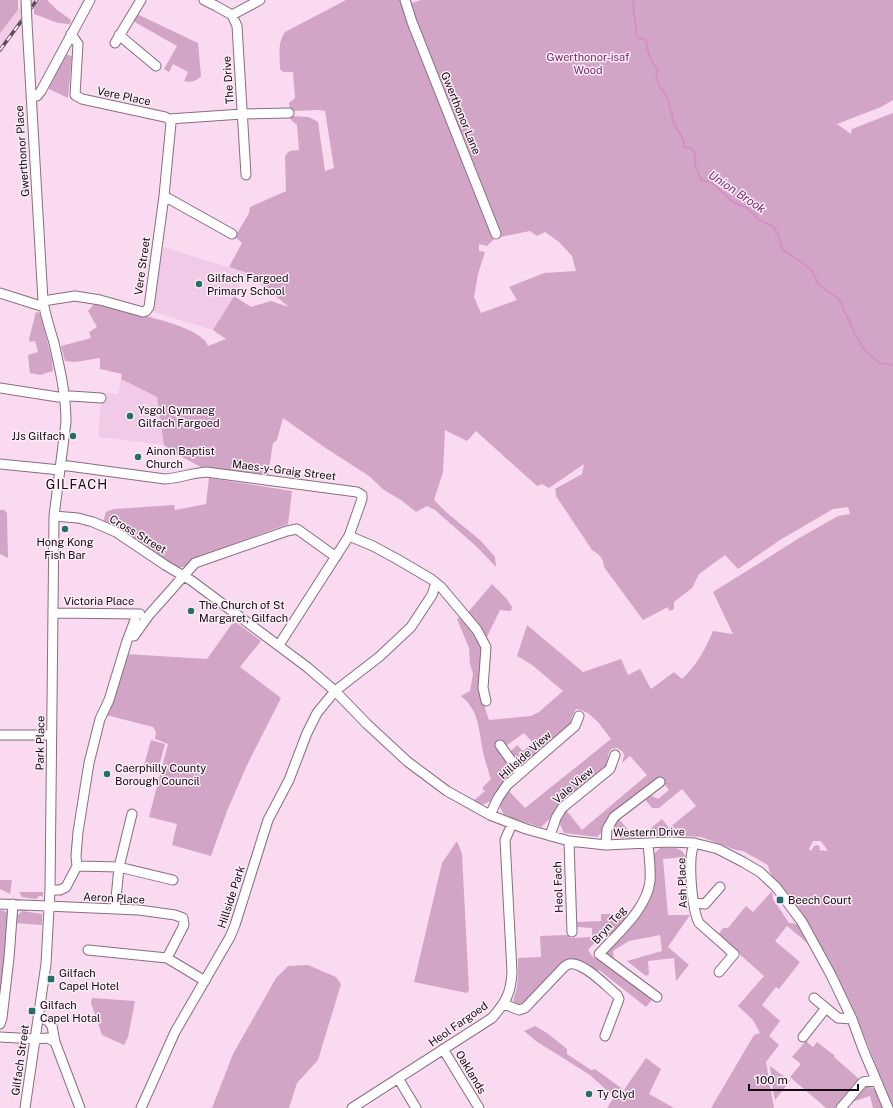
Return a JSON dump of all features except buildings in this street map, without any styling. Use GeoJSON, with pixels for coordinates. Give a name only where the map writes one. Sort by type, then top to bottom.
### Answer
{"type":"FeatureCollection","features":[{"type":"Feature","properties":{"kind":"street","name":"Gwerthonor Place"},"geometry":{"type":"LineString","coordinates":[[26,0],[43,304],[54,343],[65,397]]}},
{"type":"Feature","properties":{"kind":"street"},"geometry":{"type":"LineString","coordinates":[[31,98],[37,96],[41,91],[90,0]]}},
{"type":"Feature","properties":{"kind":"street"},"geometry":{"type":"LineString","coordinates":[[115,44],[141,0]]}},
{"type":"Feature","properties":{"kind":"street"},"geometry":{"type":"LineString","coordinates":[[204,0],[232,15],[260,0]]}},
{"type":"Feature","properties":{"kind":"street","name":"Gwerthonor Lane"},"geometry":{"type":"LineString","coordinates":[[405,0],[420,43],[496,234]]}},
{"type":"Feature","properties":{"kind":"street","name":"The Drive"},"geometry":{"type":"LineString","coordinates":[[232,15],[237,26],[246,175]]}},
{"type":"Feature","properties":{"kind":"street","name":"Vere Place"},"geometry":{"type":"LineString","coordinates":[[71,34],[78,44],[76,95],[82,99],[169,119],[242,114],[289,113]]}},
{"type":"Feature","properties":{"kind":"street"},"geometry":{"type":"LineString","coordinates":[[119,35],[156,66]]}},
{"type":"Feature","properties":{"kind":"street","name":"Vere Street"},"geometry":{"type":"LineString","coordinates":[[43,304],[75,296],[100,300],[143,312],[149,307],[164,196],[171,123],[169,119]]}},
{"type":"Feature","properties":{"kind":"street"},"geometry":{"type":"LineString","coordinates":[[164,196],[232,234]]}},
{"type":"Feature","properties":{"kind":"street"},"geometry":{"type":"LineString","coordinates":[[0,293],[43,304]]}},
{"type":"Feature","properties":{"kind":"street"},"geometry":{"type":"LineString","coordinates":[[0,388],[65,397],[101,398]]}},
{"type":"Feature","properties":{"kind":"street","name":"Park Place"},"geometry":{"type":"LineString","coordinates":[[39,1016],[46,964],[50,890],[54,516],[66,422],[65,397]]}},
{"type":"Feature","properties":{"kind":"street","name":"Maes-y-Graig Street"},"geometry":{"type":"LineString","coordinates":[[0,464],[60,468],[165,480],[206,472],[357,492],[362,495],[362,499],[350,536]]}},
{"type":"Feature","properties":{"kind":"street","name":"Cross Street"},"geometry":{"type":"LineString","coordinates":[[54,516],[78,518],[93,522],[116,532],[192,581],[279,645]]}},
{"type":"Feature","properties":{"kind":"street"},"geometry":{"type":"LineString","coordinates":[[131,641],[137,630],[149,615],[195,563],[289,530],[298,530],[336,557]]}},
{"type":"Feature","properties":{"kind":"street"},"geometry":{"type":"LineString","coordinates":[[279,645],[350,536],[397,559],[441,586],[477,630],[486,647],[483,688],[486,701]]}},
{"type":"Feature","properties":{"kind":"street","name":"Hillside Park"},"geometry":{"type":"LineString","coordinates":[[141,1108],[175,1032],[230,937],[268,820],[288,780],[307,733],[317,713],[335,691],[379,657],[411,627],[432,595],[436,583]]}},
{"type":"Feature","properties":{"kind":"street","name":"Victoria Place"},"geometry":{"type":"LineString","coordinates":[[53,613],[145,613]]}},
{"type":"Feature","properties":{"kind":"street"},"geometry":{"type":"LineString","coordinates":[[50,890],[60,890],[66,887],[77,866],[78,832],[89,763],[100,720],[109,700],[135,620],[135,614]]}},
{"type":"Feature","properties":{"kind":"street","name":"Western Drive"},"geometry":{"type":"LineString","coordinates":[[279,645],[308,667],[335,691],[367,724],[408,762],[447,791],[490,816],[568,841],[606,845],[669,842],[694,843],[718,849],[760,872],[776,888],[802,922],[831,975],[852,1019],[888,1108]]}},
{"type":"Feature","properties":{"kind":"street","name":"Hillside View"},"geometry":{"type":"LineString","coordinates":[[490,816],[498,798],[507,785],[575,726],[579,716]]}},
{"type":"Feature","properties":{"kind":"street"},"geometry":{"type":"LineString","coordinates":[[0,735],[51,735]]}},
{"type":"Feature","properties":{"kind":"street"},"geometry":{"type":"LineString","coordinates":[[500,745],[520,773]]}},
{"type":"Feature","properties":{"kind":"street","name":"Vale View"},"geometry":{"type":"LineString","coordinates":[[550,836],[556,818],[562,808],[610,769],[615,755]]}},
{"type":"Feature","properties":{"kind":"street"},"geometry":{"type":"LineString","coordinates":[[606,845],[608,829],[614,817],[660,782]]}},
{"type":"Feature","properties":{"kind":"street"},"geometry":{"type":"LineString","coordinates":[[115,909],[119,867],[132,814]]}},
{"type":"Feature","properties":{"kind":"street","name":"Heol Fargoed"},"geometry":{"type":"LineString","coordinates":[[352,1108],[492,1018],[504,1004],[511,983],[505,840],[512,824]]}},
{"type":"Feature","properties":{"kind":"street","name":"Heol Fach"},"geometry":{"type":"LineString","coordinates":[[568,841],[572,932]]}},
{"type":"Feature","properties":{"kind":"street","name":"Ash Place"},"geometry":{"type":"LineString","coordinates":[[694,843],[691,858],[695,917],[699,923],[734,954],[719,972]]}},
{"type":"Feature","properties":{"kind":"street","name":"Bryn Teg"},"geometry":{"type":"LineString","coordinates":[[648,844],[650,883],[644,900],[633,917],[599,954],[657,997]]}},
{"type":"Feature","properties":{"kind":"street"},"geometry":{"type":"LineString","coordinates":[[77,866],[119,867],[173,880]]}},
{"type":"Feature","properties":{"kind":"street"},"geometry":{"type":"LineString","coordinates":[[694,904],[706,904],[720,887]]}},
{"type":"Feature","properties":{"kind":"street","name":"Aeron Place"},"geometry":{"type":"LineString","coordinates":[[0,904],[139,910],[175,915],[183,918],[184,925],[167,958]]}},
{"type":"Feature","properties":{"kind":"street"},"geometry":{"type":"LineString","coordinates":[[0,1024],[9,958],[13,904]]}},
{"type":"Feature","properties":{"kind":"street"},"geometry":{"type":"LineString","coordinates":[[88,950],[167,958],[205,981]]}},
{"type":"Feature","properties":{"kind":"street"},"geometry":{"type":"LineString","coordinates":[[504,1004],[520,1010],[525,1008],[564,967],[570,964],[577,964],[584,967],[617,995],[619,999],[605,1036]]}},
{"type":"Feature","properties":{"kind":"street"},"geometry":{"type":"LineString","coordinates":[[814,998],[838,1018],[852,1019]]}},
{"type":"Feature","properties":{"kind":"street"},"geometry":{"type":"LineString","coordinates":[[803,1037],[826,1008]]}},
{"type":"Feature","properties":{"kind":"street"},"geometry":{"type":"LineString","coordinates":[[39,1016],[48,1021],[52,1026],[55,1042],[80,1108]]}},
{"type":"Feature","properties":{"kind":"street","name":"Gilfach Street"},"geometry":{"type":"LineString","coordinates":[[26,1108],[39,1016]]}},
{"type":"Feature","properties":{"kind":"street"},"geometry":{"type":"LineString","coordinates":[[0,1037],[35,1039],[48,1038],[55,1042]]}},
{"type":"Feature","properties":{"kind":"street","name":"Oaklands"},"geometry":{"type":"LineString","coordinates":[[443,1049],[479,1108]]}},
{"type":"Feature","properties":{"kind":"street"},"geometry":{"type":"LineString","coordinates":[[398,1078],[416,1108]]}},
{"type":"Feature","properties":{"kind":"street"},"geometry":{"type":"LineString","coordinates":[[841,1108],[863,1082],[876,1080]]}},
{"type":"Feature","properties":{"kind":"shaded area"},"geometry":{"type":"Polygon","coordinates":[[[26,0],[40,0],[0,54],[0,33],[26,0]]]}},
{"type":"Feature","properties":{"kind":"shaded area","name":"Gilfach Fargoed Primary School"},"geometry":{"type":"Polygon","coordinates":[[[162,247],[247,273],[213,330],[154,312],[162,247]]]}},
{"type":"Feature","properties":{"kind":"shaded area","name":"Ysgol Gymraeg Gilfach Fargoed"},"geometry":{"type":"Polygon","coordinates":[[[121,379],[157,397],[164,445],[100,437],[98,435],[102,393],[118,394],[121,379]]]}},
{"type":"Feature","properties":{"kind":"green space"},"geometry":{"type":"Polygon","coordinates":[[[0,0],[18,0],[18,10],[0,33],[0,0]]]}},
{"type":"Feature","properties":{"kind":"green space"},"geometry":{"type":"Polygon","coordinates":[[[40,0],[48,0],[57,10],[71,20],[70,24],[58,23],[34,14],[34,7],[40,0]]]}},
{"type":"Feature","properties":{"kind":"green space","name":"Gwerthonor-isaf Wood"},"geometry":{"type":"Polygon","coordinates":[[[346,0],[411,0],[412,3],[421,0],[893,0],[893,100],[881,107],[837,124],[851,134],[852,129],[893,113],[893,1108],[858,1020],[829,960],[794,900],[772,876],[768,865],[743,851],[736,850],[701,837],[668,835],[639,838],[662,819],[669,828],[696,806],[682,789],[659,808],[652,808],[644,798],[652,796],[658,799],[669,790],[660,778],[597,837],[564,833],[559,822],[561,816],[566,810],[582,830],[647,775],[630,756],[622,763],[624,756],[623,752],[617,748],[611,749],[608,755],[608,765],[541,827],[504,815],[499,805],[509,791],[525,808],[611,739],[592,716],[582,710],[576,709],[572,717],[570,729],[526,765],[520,766],[509,753],[517,745],[523,751],[533,743],[524,733],[506,746],[502,756],[511,769],[510,779],[497,790],[491,801],[481,805],[473,801],[485,791],[482,788],[491,779],[475,714],[461,696],[470,691],[473,674],[470,664],[469,648],[457,619],[470,610],[492,584],[506,598],[512,607],[511,611],[500,610],[487,637],[478,638],[483,649],[481,697],[489,720],[531,716],[539,712],[563,691],[532,665],[517,656],[527,625],[583,672],[621,659],[628,675],[640,669],[651,689],[674,672],[682,679],[700,657],[713,631],[733,634],[713,592],[801,537],[838,516],[850,514],[848,507],[833,509],[780,540],[738,569],[725,555],[699,574],[692,588],[674,602],[674,609],[669,611],[668,607],[643,620],[604,567],[601,557],[592,550],[556,496],[555,489],[582,474],[584,464],[549,488],[542,484],[537,486],[476,431],[467,441],[445,430],[443,472],[434,500],[480,540],[495,557],[496,567],[477,547],[435,510],[427,506],[416,512],[401,500],[384,490],[369,476],[283,418],[277,440],[273,443],[268,475],[201,467],[178,455],[164,445],[157,397],[121,379],[122,374],[100,369],[100,358],[75,362],[65,361],[61,346],[91,338],[89,332],[97,327],[88,311],[94,304],[152,317],[182,327],[203,339],[208,346],[226,339],[213,330],[234,296],[251,307],[271,301],[289,307],[247,273],[229,267],[242,243],[235,237],[249,213],[250,207],[286,191],[285,157],[289,152],[299,150],[297,125],[291,120],[290,116],[309,117],[318,122],[325,171],[334,168],[325,111],[290,111],[289,103],[295,98],[293,72],[283,72],[280,69],[279,55],[282,36],[285,32],[346,0]],[[438,83],[494,239],[487,246],[479,244],[479,251],[485,252],[478,274],[474,297],[481,313],[517,300],[509,287],[544,273],[576,271],[572,256],[559,242],[545,232],[537,236],[530,231],[500,237],[438,83]],[[813,841],[809,849],[811,851],[814,846],[818,845],[820,848],[819,850],[828,851],[821,841],[813,841]]]}},
{"type":"Feature","properties":{"kind":"green space"},"geometry":{"type":"Polygon","coordinates":[[[137,14],[198,43],[201,76],[199,78],[191,82],[186,82],[184,81],[188,72],[173,64],[169,72],[164,69],[177,46],[133,21],[137,14]]]}},
{"type":"Feature","properties":{"kind":"green space"},"geometry":{"type":"Polygon","coordinates":[[[64,54],[72,56],[68,98],[47,88],[64,54]]]}},
{"type":"Feature","properties":{"kind":"green space"},"geometry":{"type":"Polygon","coordinates":[[[36,312],[40,313],[52,360],[53,371],[40,375],[30,373],[28,355],[38,352],[35,341],[30,342],[29,339],[36,312]]]}},
{"type":"Feature","properties":{"kind":"green space"},"geometry":{"type":"Polygon","coordinates":[[[209,478],[292,491],[288,524],[193,559],[184,567],[175,568],[103,522],[106,512],[114,509],[174,505],[175,510],[206,504],[209,478]]]}},
{"type":"Feature","properties":{"kind":"green space"},"geometry":{"type":"Polygon","coordinates":[[[0,510],[4,510],[7,513],[8,558],[0,554],[0,510]]]}},
{"type":"Feature","properties":{"kind":"green space"},"geometry":{"type":"Polygon","coordinates":[[[234,621],[261,641],[240,667],[281,698],[248,763],[227,811],[211,856],[172,845],[177,824],[149,817],[168,744],[155,739],[156,732],[153,727],[106,715],[126,654],[207,659],[234,621]]]}},
{"type":"Feature","properties":{"kind":"green space"},"geometry":{"type":"Polygon","coordinates":[[[151,740],[165,744],[158,770],[144,765],[151,740]]]}},
{"type":"Feature","properties":{"kind":"green space"},"geometry":{"type":"Polygon","coordinates":[[[619,819],[635,838],[619,838],[611,830],[613,825],[619,819]]]}},
{"type":"Feature","properties":{"kind":"green space"},"geometry":{"type":"Polygon","coordinates":[[[457,841],[462,854],[469,990],[467,993],[414,982],[442,863],[457,841]]]}},
{"type":"Feature","properties":{"kind":"green space"},"geometry":{"type":"Polygon","coordinates":[[[660,848],[678,849],[684,853],[686,857],[663,859],[668,915],[690,915],[668,947],[689,965],[676,981],[674,958],[648,961],[649,974],[646,976],[627,961],[662,951],[660,935],[629,941],[613,951],[614,962],[605,955],[605,952],[632,925],[644,910],[652,894],[654,884],[654,854],[660,848]]]}},
{"type":"Feature","properties":{"kind":"green space"},"geometry":{"type":"Polygon","coordinates":[[[0,880],[12,880],[10,894],[0,889],[0,880]]]}},
{"type":"Feature","properties":{"kind":"green space"},"geometry":{"type":"Polygon","coordinates":[[[772,891],[773,899],[789,923],[797,925],[803,930],[811,946],[787,926],[775,941],[800,962],[779,989],[776,987],[762,1005],[780,1021],[769,1036],[779,1045],[766,1062],[774,1108],[711,1108],[754,1035],[760,1033],[753,1020],[738,1006],[764,976],[718,935],[723,928],[728,928],[746,906],[753,912],[772,891]]]}},
{"type":"Feature","properties":{"kind":"green space"},"geometry":{"type":"Polygon","coordinates":[[[19,892],[43,892],[43,898],[42,896],[39,896],[36,899],[22,897],[19,892]]]}},
{"type":"Feature","properties":{"kind":"green space"},"geometry":{"type":"Polygon","coordinates":[[[0,910],[5,911],[8,914],[6,958],[0,991],[0,910]]]}},
{"type":"Feature","properties":{"kind":"green space"},"geometry":{"type":"Polygon","coordinates":[[[22,911],[42,914],[42,925],[15,923],[15,915],[18,915],[22,911]]]}},
{"type":"Feature","properties":{"kind":"green space"},"geometry":{"type":"Polygon","coordinates":[[[601,914],[633,914],[611,935],[604,933],[588,950],[593,957],[598,958],[652,1000],[646,1007],[599,970],[592,972],[575,960],[524,1006],[516,1005],[513,1000],[517,985],[518,958],[541,957],[540,936],[567,935],[571,938],[592,937],[592,928],[576,927],[576,922],[601,921],[601,914]]]}},
{"type":"Feature","properties":{"kind":"green space"},"geometry":{"type":"Polygon","coordinates":[[[308,965],[336,977],[341,984],[318,1060],[297,1083],[289,1108],[212,1108],[233,1054],[276,978],[288,966],[308,965]]]}},
{"type":"Feature","properties":{"kind":"green space"},"geometry":{"type":"Polygon","coordinates":[[[92,998],[135,1001],[128,1037],[124,1045],[102,1035],[91,1003],[92,998]]]}},
{"type":"Feature","properties":{"kind":"green space"},"geometry":{"type":"Polygon","coordinates":[[[535,1026],[547,1033],[567,1049],[567,1054],[591,1070],[595,1069],[624,1090],[646,1058],[661,1069],[649,1094],[674,1108],[607,1108],[614,1097],[590,1075],[536,1041],[524,1031],[535,1026]]]}},
{"type":"Feature","properties":{"kind":"green space"},"geometry":{"type":"Polygon","coordinates":[[[806,1041],[813,1047],[817,1042],[835,1056],[834,1057],[859,1079],[859,1083],[835,1108],[826,1108],[790,1077],[801,1064],[792,1057],[806,1041]]]}},
{"type":"Feature","properties":{"kind":"green space"},"geometry":{"type":"Polygon","coordinates":[[[770,1066],[790,1081],[775,1100],[773,1091],[770,1066]]]}},
{"type":"Feature","properties":{"kind":"green space"},"geometry":{"type":"Polygon","coordinates":[[[868,1086],[876,1090],[883,1108],[873,1108],[870,1096],[852,1102],[863,1088],[868,1086]]]}},
{"type":"Feature","properties":{"kind":"waterway","name":"Union Brook"},"geometry":{"type":"LineString","coordinates":[[634,0],[633,9],[636,35],[639,38],[646,40],[649,56],[658,70],[656,77],[668,99],[674,124],[684,140],[684,147],[691,148],[695,153],[695,164],[702,181],[710,181],[733,202],[747,208],[758,219],[774,227],[779,237],[782,249],[811,269],[819,285],[839,299],[855,334],[865,351],[880,363],[893,365]]}},
{"type":"Feature","properties":{"kind":"railway"},"geometry":{"type":"LineString","coordinates":[[0,50],[37,0]]}},
{"type":"Feature","properties":{"kind":"place","name":"Gilfach Fargoed Primary School"},"geometry":{"type":"Point","coordinates":[199,284]}},
{"type":"Feature","properties":{"kind":"place","name":"Ysgol Gymraeg Gilfach Fargoed"},"geometry":{"type":"Point","coordinates":[130,416]}},
{"type":"Feature","properties":{"kind":"place","name":"JJs Gilfach"},"geometry":{"type":"Point","coordinates":[73,436]}},
{"type":"Feature","properties":{"kind":"place","name":"Ainon Baptist Church"},"geometry":{"type":"Point","coordinates":[138,457]}},
{"type":"Feature","properties":{"kind":"place","name":"Hong Kong Fish Bar"},"geometry":{"type":"Point","coordinates":[65,529]}},
{"type":"Feature","properties":{"kind":"place","name":"The Church of St Margaret, Gilfach"},"geometry":{"type":"Point","coordinates":[191,611]}},
{"type":"Feature","properties":{"kind":"place","name":"Caerphilly County Borough Council"},"geometry":{"type":"Point","coordinates":[107,774]}},
{"type":"Feature","properties":{"kind":"place","name":"Beech Court"},"geometry":{"type":"Point","coordinates":[780,900]}},
{"type":"Feature","properties":{"kind":"place","name":"Gilfach Capel Hotel"},"geometry":{"type":"Point","coordinates":[51,979]}},
{"type":"Feature","properties":{"kind":"place","name":"Gilfach Capel Hotal"},"geometry":{"type":"Point","coordinates":[32,1011]}},
{"type":"Feature","properties":{"kind":"place","name":"Ty Clyd"},"geometry":{"type":"Point","coordinates":[589,1094]}},
{"type":"Feature","properties":{"kind":"district","name":"GILFACH"},"geometry":{"type":"Point","coordinates":[77,484]}}]}
